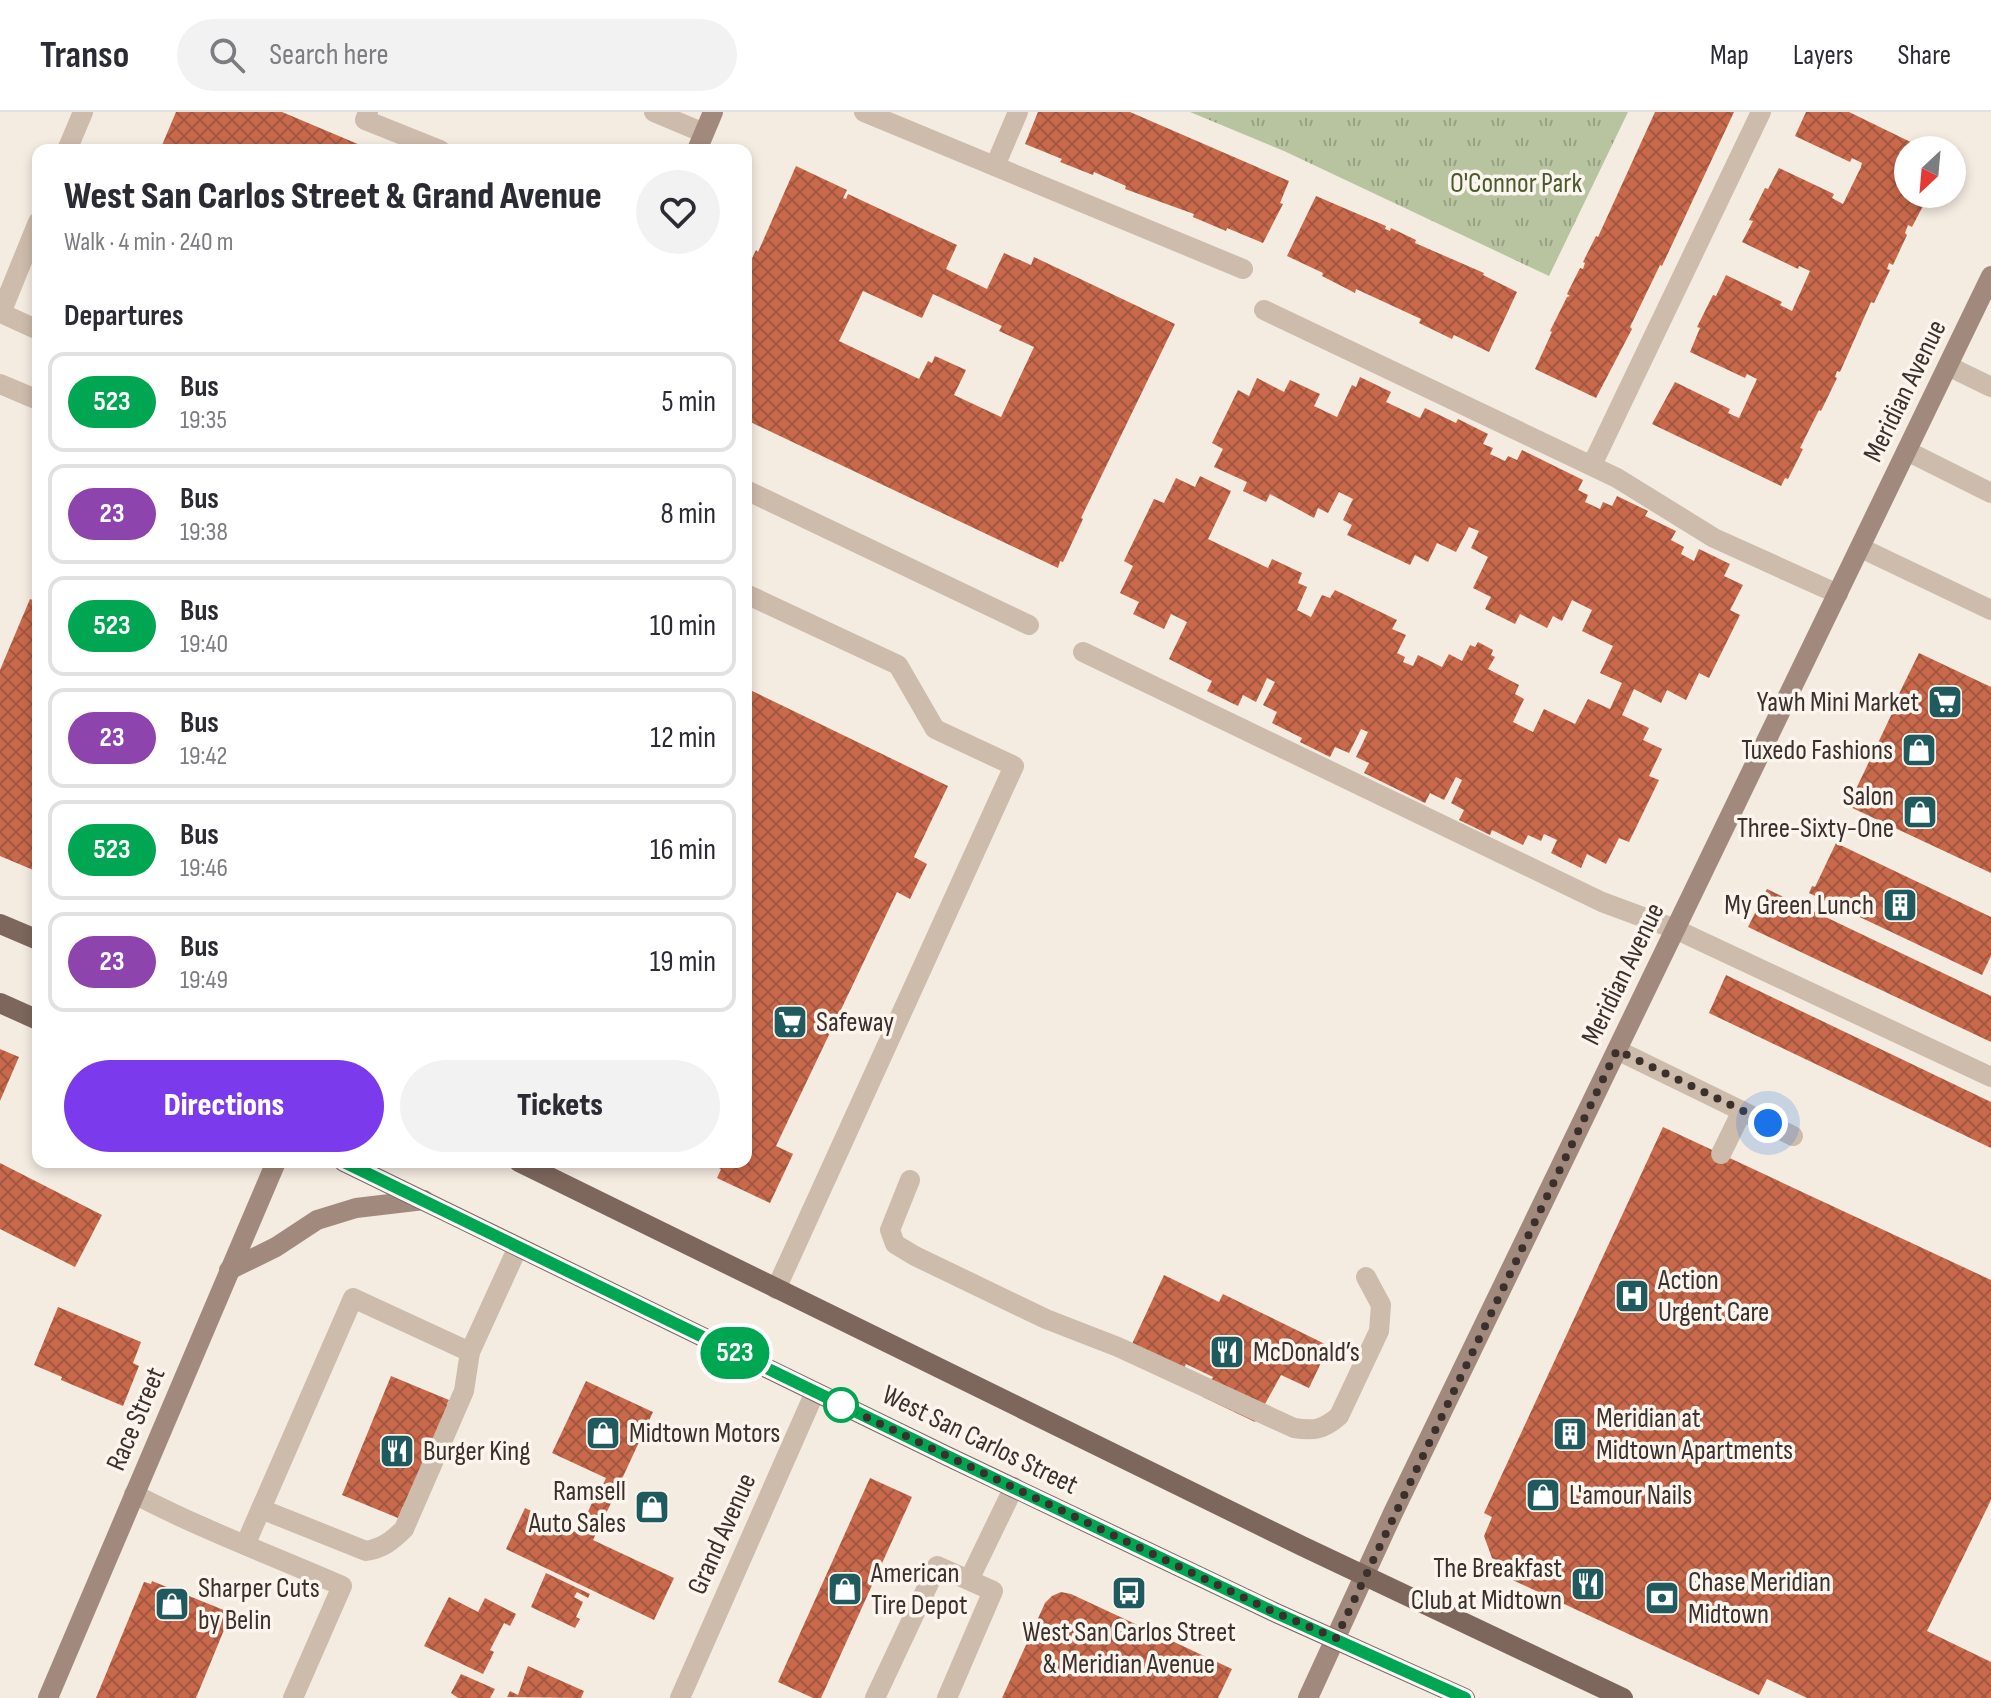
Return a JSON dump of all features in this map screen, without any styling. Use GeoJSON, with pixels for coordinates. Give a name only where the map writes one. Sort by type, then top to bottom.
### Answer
{"type":"FeatureCollection","features":[{"type":"Feature","properties":{"kind":"main road"},"geometry":{"type":"LineString","coordinates":[[700,141],[713,112]]}},
{"type":"Feature","properties":{"kind":"main road","name":"Meridian Avenue"},"geometry":{"type":"LineString","coordinates":[[1308,1698],[1675,929],[1948,366],[1986,298],[1991,276]]}},
{"type":"Feature","properties":{"kind":"main road"},"geometry":{"type":"LineString","coordinates":[[0,924],[32,937]]}},
{"type":"Feature","properties":{"kind":"main road"},"geometry":{"type":"LineString","coordinates":[[0,1003],[32,1017]]}},
{"type":"Feature","properties":{"kind":"main road","name":"Race Street"},"geometry":{"type":"LineString","coordinates":[[48,1698],[273,1168]]}},
{"type":"Feature","properties":{"kind":"main road","name":"West San Carlos Street"},"geometry":{"type":"LineString","coordinates":[[357,1168],[1274,1612],[1465,1698]]}},
{"type":"Feature","properties":{"kind":"main road","name":"West San Carlos Street"},"geometry":{"type":"LineString","coordinates":[[531,1168],[1365,1576],[1623,1698]]}},
{"type":"Feature","properties":{"kind":"main road"},"geometry":{"type":"LineString","coordinates":[[229,1270],[276,1247],[317,1220],[356,1208],[424,1200]]}},
{"type":"Feature","properties":{"kind":"street"},"geometry":{"type":"LineString","coordinates":[[70,144],[83,112]]}},
{"type":"Feature","properties":{"kind":"street"},"geometry":{"type":"LineString","coordinates":[[368,112],[365,120],[425,144]]}},
{"type":"Feature","properties":{"kind":"street"},"geometry":{"type":"LineString","coordinates":[[654,112],[700,141]]}},
{"type":"Feature","properties":{"kind":"street"},"geometry":{"type":"LineString","coordinates":[[864,112],[1243,269]]}},
{"type":"Feature","properties":{"kind":"street"},"geometry":{"type":"LineString","coordinates":[[995,166],[1018,112]]}},
{"type":"Feature","properties":{"kind":"street"},"geometry":{"type":"LineString","coordinates":[[1592,465],[1761,112]]}},
{"type":"Feature","properties":{"kind":"street"},"geometry":{"type":"LineString","coordinates":[[32,237],[1,313],[32,327]]}},
{"type":"Feature","properties":{"kind":"street"},"geometry":{"type":"LineString","coordinates":[[1264,310],[1592,465],[1714,538],[1838,594]]}},
{"type":"Feature","properties":{"kind":"street"},"geometry":{"type":"LineString","coordinates":[[1948,366],[1991,387]]}},
{"type":"Feature","properties":{"kind":"street"},"geometry":{"type":"LineString","coordinates":[[0,384],[32,397]]}},
{"type":"Feature","properties":{"kind":"street"},"geometry":{"type":"LineString","coordinates":[[1907,451],[1991,493]]}},
{"type":"Feature","properties":{"kind":"street"},"geometry":{"type":"LineString","coordinates":[[752,493],[1029,625]]}},
{"type":"Feature","properties":{"kind":"street"},"geometry":{"type":"LineString","coordinates":[[1861,548],[1991,610]]}},
{"type":"Feature","properties":{"kind":"street"},"geometry":{"type":"LineString","coordinates":[[752,597],[898,665],[935,729],[1014,766],[776,1289]]}},
{"type":"Feature","properties":{"kind":"street"},"geometry":{"type":"LineString","coordinates":[[1083,652],[1602,902],[1675,929],[1991,1077]]}},
{"type":"Feature","properties":{"kind":"street"},"geometry":{"type":"LineString","coordinates":[[1617,1050],[1793,1136]]}},
{"type":"Feature","properties":{"kind":"street"},"geometry":{"type":"LineString","coordinates":[[1721,1154],[1742,1111]]}},
{"type":"Feature","properties":{"kind":"street"},"geometry":{"type":"LineString","coordinates":[[910,1180],[890,1230],[895,1244],[1046,1319],[1118,1347],[1294,1428],[1314,1431],[1329,1425],[1339,1416],[1379,1331],[1381,1305],[1366,1277]]}},
{"type":"Feature","properties":{"kind":"street"},"geometry":{"type":"LineString","coordinates":[[261,1509],[366,1551],[381,1548],[404,1529],[464,1391],[470,1352],[518,1247]]}},
{"type":"Feature","properties":{"kind":"street"},"geometry":{"type":"LineString","coordinates":[[246,1543],[353,1298],[470,1352]]}},
{"type":"Feature","properties":{"kind":"street","name":"Grand Avenue"},"geometry":{"type":"LineString","coordinates":[[680,1698],[815,1392]]}},
{"type":"Feature","properties":{"kind":"street"},"geometry":{"type":"LineString","coordinates":[[969,1580],[1014,1487]]}},
{"type":"Feature","properties":{"kind":"street"},"geometry":{"type":"LineString","coordinates":[[134,1494],[175,1516],[246,1543],[342,1586],[293,1698]]}},
{"type":"Feature","properties":{"kind":"street"},"geometry":{"type":"LineString","coordinates":[[875,1698],[937,1566],[993,1591],[947,1698]]}},
{"type":"Feature","properties":{"kind":"green space","name":"O'Connor Park"},"geometry":{"type":"Polygon","coordinates":[[[1190,112],[1628,112],[1549,276],[1284,151],[1190,112]]]}},
{"type":"Feature","properties":{"kind":"building"},"geometry":{"type":"Polygon","coordinates":[[[176,112],[282,112],[358,144],[163,144],[176,112]]]}},
{"type":"Feature","properties":{"kind":"building"},"geometry":{"type":"Polygon","coordinates":[[[1038,112],[1130,112],[1289,181],[1280,203],[1283,204],[1263,243],[1227,228],[1226,231],[1193,217],[1194,214],[1125,189],[1126,186],[1060,162],[1062,159],[1025,144],[1038,112]]]}},
{"type":"Feature","properties":{"kind":"building"},"geometry":{"type":"Polygon","coordinates":[[[1655,112],[1734,112],[1630,327],[1632,329],[1596,398],[1535,369],[1550,331],[1570,296],[1567,294],[1580,268],[1583,269],[1583,262],[1598,237],[1655,112]]]}},
{"type":"Feature","properties":{"kind":"building"},"geometry":{"type":"Polygon","coordinates":[[[1806,112],[1849,112],[1898,136],[1894,136],[1894,208],[1922,208],[1912,227],[1908,225],[1907,235],[1893,265],[1889,263],[1887,269],[1890,270],[1874,303],[1871,302],[1840,372],[1837,371],[1837,378],[1800,448],[1803,449],[1788,479],[1785,478],[1781,486],[1652,424],[1675,382],[1730,409],[1728,413],[1739,418],[1757,379],[1747,374],[1745,378],[1690,352],[1700,328],[1697,327],[1726,275],[1782,302],[1780,305],[1792,311],[1810,271],[1799,266],[1798,269],[1742,242],[1753,221],[1749,220],[1779,168],[1834,194],[1832,198],[1843,204],[1862,163],[1852,158],[1850,162],[1795,136],[1806,112]]]}},
{"type":"Feature","properties":{"kind":"building"},"geometry":{"type":"Polygon","coordinates":[[[796,166],[847,190],[843,198],[846,199],[848,194],[957,245],[946,269],[987,289],[1004,253],[1031,265],[1034,257],[1175,324],[1058,568],[752,423],[752,258],[756,250],[758,252],[796,166]],[[863,291],[839,341],[919,379],[928,361],[932,363],[935,356],[966,370],[954,395],[1001,417],[1034,347],[999,331],[1002,326],[933,294],[922,318],[863,291]]]}},
{"type":"Feature","properties":{"kind":"building"},"geometry":{"type":"Polygon","coordinates":[[[1316,196],[1386,226],[1385,229],[1390,231],[1391,228],[1416,240],[1415,243],[1484,273],[1517,292],[1489,352],[1454,335],[1452,339],[1419,323],[1421,319],[1356,289],[1355,293],[1287,256],[1316,196]]]}},
{"type":"Feature","properties":{"kind":"building"},"geometry":{"type":"Polygon","coordinates":[[[1360,377],[1391,392],[1386,402],[1420,418],[1425,408],[1456,423],[1458,419],[1488,434],[1483,444],[1493,448],[1490,454],[1505,461],[1508,456],[1517,460],[1522,450],[1583,480],[1578,490],[1588,495],[1585,502],[1600,509],[1603,502],[1612,506],[1617,496],[1648,511],[1645,516],[1676,531],[1671,540],[1684,547],[1681,554],[1694,561],[1699,549],[1730,564],[1724,576],[1743,585],[1730,610],[1740,615],[1709,678],[1699,673],[1686,700],[1667,690],[1661,703],[1634,689],[1622,715],[1649,728],[1643,740],[1662,749],[1649,776],[1659,780],[1629,842],[1619,838],[1606,864],[1587,854],[1581,868],[1551,853],[1557,840],[1544,834],[1541,841],[1528,835],[1523,845],[1492,830],[1490,835],[1459,820],[1464,810],[1451,803],[1462,780],[1456,777],[1444,800],[1430,793],[1425,803],[1364,773],[1369,763],[1356,757],[1368,732],[1361,729],[1349,753],[1335,747],[1330,757],[1300,742],[1302,738],[1272,723],[1277,712],[1263,705],[1275,682],[1267,678],[1256,702],[1243,695],[1238,706],[1207,691],[1212,681],[1169,659],[1187,622],[1171,614],[1164,629],[1133,614],[1139,602],[1120,593],[1133,566],[1124,561],[1154,499],[1164,503],[1176,478],[1195,487],[1200,476],[1231,491],[1208,539],[1268,568],[1272,559],[1302,573],[1298,583],[1307,587],[1297,610],[1311,617],[1322,595],[1330,598],[1335,590],[1397,620],[1392,629],[1406,635],[1397,653],[1405,657],[1403,662],[1413,666],[1418,655],[1442,667],[1449,654],[1462,661],[1470,645],[1475,647],[1478,642],[1493,650],[1491,655],[1495,657],[1488,669],[1519,685],[1515,694],[1524,699],[1513,722],[1533,732],[1544,709],[1575,724],[1588,699],[1610,709],[1622,683],[1600,673],[1613,646],[1582,631],[1592,610],[1572,600],[1562,621],[1553,616],[1547,628],[1520,614],[1515,624],[1485,609],[1491,597],[1473,588],[1488,557],[1471,548],[1479,531],[1469,527],[1456,552],[1437,543],[1428,562],[1415,555],[1410,565],[1347,535],[1352,525],[1343,520],[1353,499],[1339,492],[1328,513],[1318,508],[1314,518],[1270,494],[1266,502],[1243,491],[1247,482],[1214,467],[1223,449],[1212,443],[1238,390],[1249,396],[1257,378],[1284,392],[1290,380],[1320,394],[1314,406],[1337,417],[1352,385],[1356,387],[1360,377]]]}},
{"type":"Feature","properties":{"kind":"building"},"geometry":{"type":"Polygon","coordinates":[[[32,600],[32,869],[0,856],[0,670],[32,600]]]}},
{"type":"Feature","properties":{"kind":"building"},"geometry":{"type":"Polygon","coordinates":[[[1919,653],[1991,687],[1991,873],[1848,806],[1896,705],[1902,707],[1903,704],[1896,700],[1919,653]]]}},
{"type":"Feature","properties":{"kind":"building","name":"Safeway"},"geometry":{"type":"Polygon","coordinates":[[[752,691],[948,786],[914,857],[927,864],[910,899],[897,892],[776,1146],[793,1154],[770,1203],[717,1178],[721,1169],[752,1168],[752,691]]]}},
{"type":"Feature","properties":{"kind":"building","name":"My Green Lunch"},"geometry":{"type":"Polygon","coordinates":[[[1836,843],[1991,917],[1991,956],[1982,975],[1809,893],[1812,886],[1815,887],[1836,843]]]}},
{"type":"Feature","properties":{"kind":"building"},"geometry":{"type":"Polygon","coordinates":[[[1767,889],[1991,996],[1991,1042],[1748,927],[1767,889]]]}},
{"type":"Feature","properties":{"kind":"building"},"geometry":{"type":"Polygon","coordinates":[[[1726,975],[1991,1102],[1991,1148],[1709,1013],[1726,975]]]}},
{"type":"Feature","properties":{"kind":"building"},"geometry":{"type":"Polygon","coordinates":[[[0,1049],[19,1057],[0,1101],[0,1049]]]}},
{"type":"Feature","properties":{"kind":"building"},"geometry":{"type":"Polygon","coordinates":[[[1663,1127],[1991,1280],[1991,1500],[1927,1631],[1991,1662],[1991,1698],[1807,1698],[1767,1679],[1759,1695],[1502,1575],[1507,1565],[1492,1558],[1484,1536],[1492,1517],[1484,1513],[1663,1127]]]}},
{"type":"Feature","properties":{"kind":"building"},"geometry":{"type":"Polygon","coordinates":[[[0,1163],[102,1215],[75,1267],[0,1229],[0,1163]]]}},
{"type":"Feature","properties":{"kind":"building","name":"McDonald’s"},"geometry":{"type":"Polygon","coordinates":[[[1164,1275],[1219,1302],[1223,1294],[1329,1346],[1309,1388],[1281,1375],[1255,1422],[1203,1397],[1213,1377],[1186,1364],[1177,1384],[1125,1359],[1164,1275]]]}},
{"type":"Feature","properties":{"kind":"building"},"geometry":{"type":"Polygon","coordinates":[[[58,1307],[141,1342],[133,1363],[139,1366],[123,1406],[34,1365],[58,1307]]]}},
{"type":"Feature","properties":{"kind":"building","name":"Burger King"},"geometry":{"type":"Polygon","coordinates":[[[391,1376],[449,1400],[447,1404],[453,1406],[410,1508],[403,1506],[398,1518],[342,1495],[391,1376]]]}},
{"type":"Feature","properties":{"kind":"building","name":"Midtown Motors"},"geometry":{"type":"Polygon","coordinates":[[[586,1381],[653,1412],[614,1496],[601,1489],[606,1478],[552,1453],[586,1381]]]}},
{"type":"Feature","properties":{"kind":"building","name":"American Tire Depot"},"geometry":{"type":"Polygon","coordinates":[[[870,1478],[912,1497],[821,1698],[813,1698],[778,1682],[870,1478]]]}},
{"type":"Feature","properties":{"kind":"building"},"geometry":{"type":"Polygon","coordinates":[[[597,1492],[613,1499],[593,1540],[674,1578],[654,1620],[506,1549],[525,1508],[580,1534],[597,1492]]]}},
{"type":"Feature","properties":{"kind":"building"},"geometry":{"type":"Polygon","coordinates":[[[546,1573],[590,1594],[588,1598],[577,1592],[574,1597],[583,1602],[575,1628],[531,1607],[546,1573]]]}},
{"type":"Feature","properties":{"kind":"building"},"geometry":{"type":"Polygon","coordinates":[[[152,1581],[231,1613],[196,1698],[96,1698],[144,1582],[151,1584],[152,1581]]]}},
{"type":"Feature","properties":{"kind":"building"},"geometry":{"type":"Polygon","coordinates":[[[1061,1592],[1232,1669],[1218,1698],[1002,1698],[1045,1603],[1061,1592]]]}},
{"type":"Feature","properties":{"kind":"building"},"geometry":{"type":"Polygon","coordinates":[[[449,1597],[478,1612],[485,1598],[516,1614],[510,1626],[504,1623],[490,1650],[494,1652],[483,1674],[424,1646],[449,1597]]]}},
{"type":"Feature","properties":{"kind":"building"},"geometry":{"type":"Polygon","coordinates":[[[528,1666],[584,1691],[581,1698],[507,1697],[510,1691],[518,1695],[528,1666]]]}},
{"type":"Feature","properties":{"kind":"building"},"geometry":{"type":"Polygon","coordinates":[[[461,1674],[495,1689],[490,1698],[458,1698],[451,1693],[461,1674]]]}},
{"type":"Feature","properties":{"kind":"bus line","name":"523"},"geometry":{"type":"LineString","coordinates":[[357,1168],[949,1457],[1274,1612],[1465,1698]]}},
{"type":"Feature","properties":{"kind":"place","name":"Yawh Mini Market"},"geometry":{"type":"Point","coordinates":[1945,702]}},
{"type":"Feature","properties":{"kind":"place","name":"Tuxedo Fashions"},"geometry":{"type":"Point","coordinates":[1919,750]}},
{"type":"Feature","properties":{"kind":"place","name":"Salon Three-Sixty-One"},"geometry":{"type":"Point","coordinates":[1920,812]}},
{"type":"Feature","properties":{"kind":"place","name":"My Green Lunch"},"geometry":{"type":"Point","coordinates":[1900,905]}},
{"type":"Feature","properties":{"kind":"place","name":"Safeway"},"geometry":{"type":"Point","coordinates":[790,1022]}},
{"type":"Feature","properties":{"kind":"place","name":"Action Urgent Care"},"geometry":{"type":"Point","coordinates":[1632,1296]}},
{"type":"Feature","properties":{"kind":"place","name":"McDonald’s"},"geometry":{"type":"Point","coordinates":[1227,1352]}},
{"type":"Feature","properties":{"kind":"place","name":"Midtown Motors"},"geometry":{"type":"Point","coordinates":[603,1433]}},
{"type":"Feature","properties":{"kind":"place","name":"Meridian at Midtown Apartments"},"geometry":{"type":"Point","coordinates":[1570,1434]}},
{"type":"Feature","properties":{"kind":"place","name":"Burger King"},"geometry":{"type":"Point","coordinates":[397,1451]}},
{"type":"Feature","properties":{"kind":"place","name":"L'amour Nails"},"geometry":{"type":"Point","coordinates":[1543,1495]}},
{"type":"Feature","properties":{"kind":"place","name":"Ramsell Auto Sales"},"geometry":{"type":"Point","coordinates":[652,1507]}},
{"type":"Feature","properties":{"kind":"place","name":"The Breakfast Club at Midtown"},"geometry":{"type":"Point","coordinates":[1588,1584]}},
{"type":"Feature","properties":{"kind":"place","name":"American Tire Depot"},"geometry":{"type":"Point","coordinates":[845,1589]}},
{"type":"Feature","properties":{"kind":"place","name":"West San Carlos Street & Meridian Avenue"},"geometry":{"type":"Point","coordinates":[1129,1593]}},
{"type":"Feature","properties":{"kind":"place","name":"Chase Meridian Midtown"},"geometry":{"type":"Point","coordinates":[1662,1598]}},
{"type":"Feature","properties":{"kind":"place","name":"Sharper Cuts by Belin"},"geometry":{"type":"Point","coordinates":[172,1604]}},
{"type":"Feature","properties":{"kind":"route"},"geometry":{"type":"LineString","coordinates":[[841,1405],[1274,1612],[1336,1638],[1393,1513],[1617,1050],[1768,1123]]}}]}
